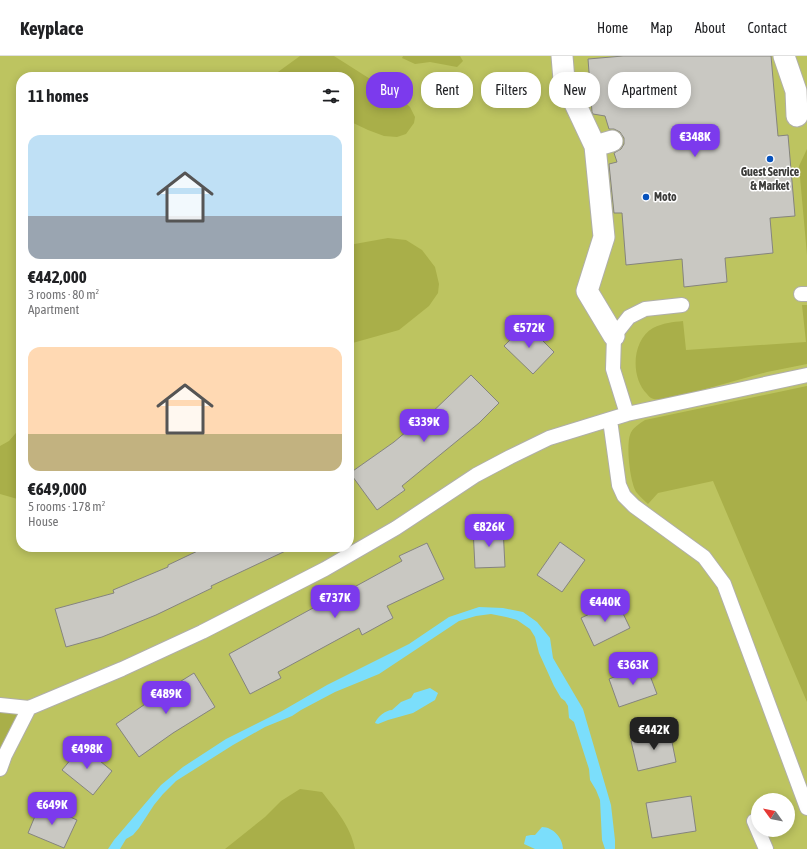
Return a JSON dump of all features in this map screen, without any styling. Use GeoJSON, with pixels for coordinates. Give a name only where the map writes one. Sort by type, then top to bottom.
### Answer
{"type":"FeatureCollection","features":[{"type":"Feature","properties":{"kind":"street"},"geometry":{"type":"LineString","coordinates":[[562,56],[564,80],[603,144],[604,237],[587,291],[614,336]]}},
{"type":"Feature","properties":{"kind":"street"},"geometry":{"type":"LineString","coordinates":[[784,56],[804,113]]}},
{"type":"Feature","properties":{"kind":"lane"},"geometry":{"type":"LineString","coordinates":[[627,414],[613,369],[614,336],[629,317],[645,309],[682,305]]}},
{"type":"Feature","properties":{"kind":"lane"},"geometry":{"type":"LineString","coordinates":[[0,705],[29,708],[122,670],[202,632],[325,569],[396,528],[476,476],[549,438],[627,414],[807,375]]}},
{"type":"Feature","properties":{"kind":"lane"},"geometry":{"type":"LineString","coordinates":[[610,420],[619,485],[624,496],[634,506],[704,557],[724,584],[807,808]]}},
{"type":"Feature","properties":{"kind":"lane"},"geometry":{"type":"LineString","coordinates":[[0,769],[5,755],[29,708]]}},
{"type":"Feature","properties":{"kind":"lane"},"geometry":{"type":"LineString","coordinates":[[761,837],[766,849]]}},
{"type":"Feature","properties":{"kind":"green space"},"geometry":{"type":"Polygon","coordinates":[[[0,56],[807,56],[807,849],[0,849],[0,56]]]}},
{"type":"Feature","properties":{"kind":"green space"},"geometry":{"type":"Polygon","coordinates":[[[300,56],[334,56],[366,76],[366,108],[410,108],[415,117],[414,123],[406,134],[397,137],[384,136],[354,123],[354,72],[278,72],[300,56]]]}},
{"type":"Feature","properties":{"kind":"green space"},"geometry":{"type":"Polygon","coordinates":[[[403,56],[460,56],[463,61],[457,67],[430,62],[415,64],[402,58],[403,56]]]}},
{"type":"Feature","properties":{"kind":"green space"},"geometry":{"type":"Polygon","coordinates":[[[807,149],[807,255],[799,166],[807,149]]]}},
{"type":"Feature","properties":{"kind":"green space"},"geometry":{"type":"Polygon","coordinates":[[[388,238],[406,240],[422,250],[435,267],[439,284],[438,293],[429,306],[399,330],[354,343],[354,244],[388,238]]]}},
{"type":"Feature","properties":{"kind":"green space"},"geometry":{"type":"Polygon","coordinates":[[[802,305],[807,305],[807,364],[767,372],[668,399],[653,399],[642,387],[636,369],[637,350],[646,334],[653,328],[672,322],[683,321],[686,350],[806,342],[802,305]]]}},
{"type":"Feature","properties":{"kind":"green space"},"geometry":{"type":"Polygon","coordinates":[[[807,386],[807,702],[713,481],[658,493],[648,504],[638,494],[632,482],[628,447],[632,430],[645,420],[807,386]]]}},
{"type":"Feature","properties":{"kind":"green space"},"geometry":{"type":"Polygon","coordinates":[[[16,433],[16,499],[0,494],[0,446],[9,441],[16,433]]]}},
{"type":"Feature","properties":{"kind":"green space"},"geometry":{"type":"Polygon","coordinates":[[[0,710],[20,713],[0,752],[0,710]]]}},
{"type":"Feature","properties":{"kind":"green space"},"geometry":{"type":"Polygon","coordinates":[[[300,789],[322,792],[346,825],[353,840],[355,849],[225,849],[265,817],[281,801],[300,789]]]}},
{"type":"Feature","properties":{"kind":"water"},"geometry":{"type":"Polygon","coordinates":[[[479,607],[503,608],[523,612],[537,622],[550,638],[553,658],[583,709],[611,805],[615,849],[605,849],[602,840],[600,800],[590,780],[589,769],[574,722],[569,718],[568,706],[554,686],[539,653],[535,637],[530,629],[517,620],[491,614],[476,616],[459,621],[379,674],[335,692],[292,716],[265,727],[233,745],[176,781],[163,794],[139,828],[133,835],[126,839],[120,849],[108,849],[161,785],[183,767],[226,739],[282,711],[327,685],[409,644],[449,617],[479,607]]]}},
{"type":"Feature","properties":{"kind":"water"},"geometry":{"type":"Polygon","coordinates":[[[430,688],[438,693],[435,700],[413,713],[378,724],[375,723],[382,714],[392,710],[401,702],[411,698],[414,693],[430,688]]]}},
{"type":"Feature","properties":{"kind":"water"},"geometry":{"type":"Polygon","coordinates":[[[542,827],[546,827],[557,834],[563,845],[563,849],[535,849],[524,844],[526,836],[535,835],[542,827]]]}},
{"type":"Feature","properties":{"kind":"building"},"geometry":{"type":"Polygon","coordinates":[[[623,56],[771,56],[778,136],[788,135],[795,216],[770,218],[773,253],[725,258],[727,282],[684,287],[682,259],[626,265],[622,213],[614,213],[609,164],[617,162],[614,153],[621,149],[624,144],[624,138],[620,132],[614,129],[609,129],[605,116],[593,114],[592,112],[592,108],[600,108],[600,72],[589,72],[588,59],[623,56]]]}},
{"type":"Feature","properties":{"kind":"building"},"geometry":{"type":"Polygon","coordinates":[[[526,324],[554,352],[533,374],[504,346],[526,324]]]}},
{"type":"Feature","properties":{"kind":"building"},"geometry":{"type":"Polygon","coordinates":[[[471,375],[499,403],[479,423],[402,486],[405,490],[377,510],[354,478],[354,470],[394,442],[426,415],[427,417],[471,375]]]}},
{"type":"Feature","properties":{"kind":"building"},"geometry":{"type":"Polygon","coordinates":[[[503,527],[505,567],[475,568],[473,528],[503,527]]]}},
{"type":"Feature","properties":{"kind":"building"},"geometry":{"type":"Polygon","coordinates":[[[560,542],[585,560],[562,592],[537,575],[560,542]]]}},
{"type":"Feature","properties":{"kind":"building"},"geometry":{"type":"Polygon","coordinates":[[[427,543],[444,579],[387,606],[393,618],[362,635],[359,628],[278,672],[281,678],[250,694],[229,654],[402,561],[399,556],[427,543]]]}},
{"type":"Feature","properties":{"kind":"building"},"geometry":{"type":"Polygon","coordinates":[[[195,552],[283,552],[211,586],[212,588],[156,615],[102,637],[66,647],[55,609],[114,593],[113,590],[168,567],[168,565],[195,552]]]}},
{"type":"Feature","properties":{"kind":"building"},"geometry":{"type":"Polygon","coordinates":[[[617,601],[630,628],[594,646],[581,618],[617,601]]]}},
{"type":"Feature","properties":{"kind":"building"},"geometry":{"type":"Polygon","coordinates":[[[646,665],[657,694],[619,707],[609,679],[646,665]]]}},
{"type":"Feature","properties":{"kind":"building"},"geometry":{"type":"Polygon","coordinates":[[[194,673],[215,707],[173,733],[139,757],[116,724],[194,673]]]}},
{"type":"Feature","properties":{"kind":"building"},"geometry":{"type":"Polygon","coordinates":[[[670,732],[676,762],[638,771],[631,741],[670,732]]]}},
{"type":"Feature","properties":{"kind":"building"},"geometry":{"type":"Polygon","coordinates":[[[82,746],[112,771],[93,795],[62,770],[82,746]]]}},
{"type":"Feature","properties":{"kind":"building"},"geometry":{"type":"Polygon","coordinates":[[[691,796],[696,831],[652,838],[646,803],[691,796]]]}},
{"type":"Feature","properties":{"kind":"building"},"geometry":{"type":"Polygon","coordinates":[[[40,804],[77,820],[64,848],[28,833],[40,804]]]}},
{"type":"Feature","properties":{"kind":"place","name":"Guest Service & Market"},"geometry":{"type":"Point","coordinates":[770,159]}},
{"type":"Feature","properties":{"kind":"place","name":"Moto"},"geometry":{"type":"Point","coordinates":[646,197]}}]}
